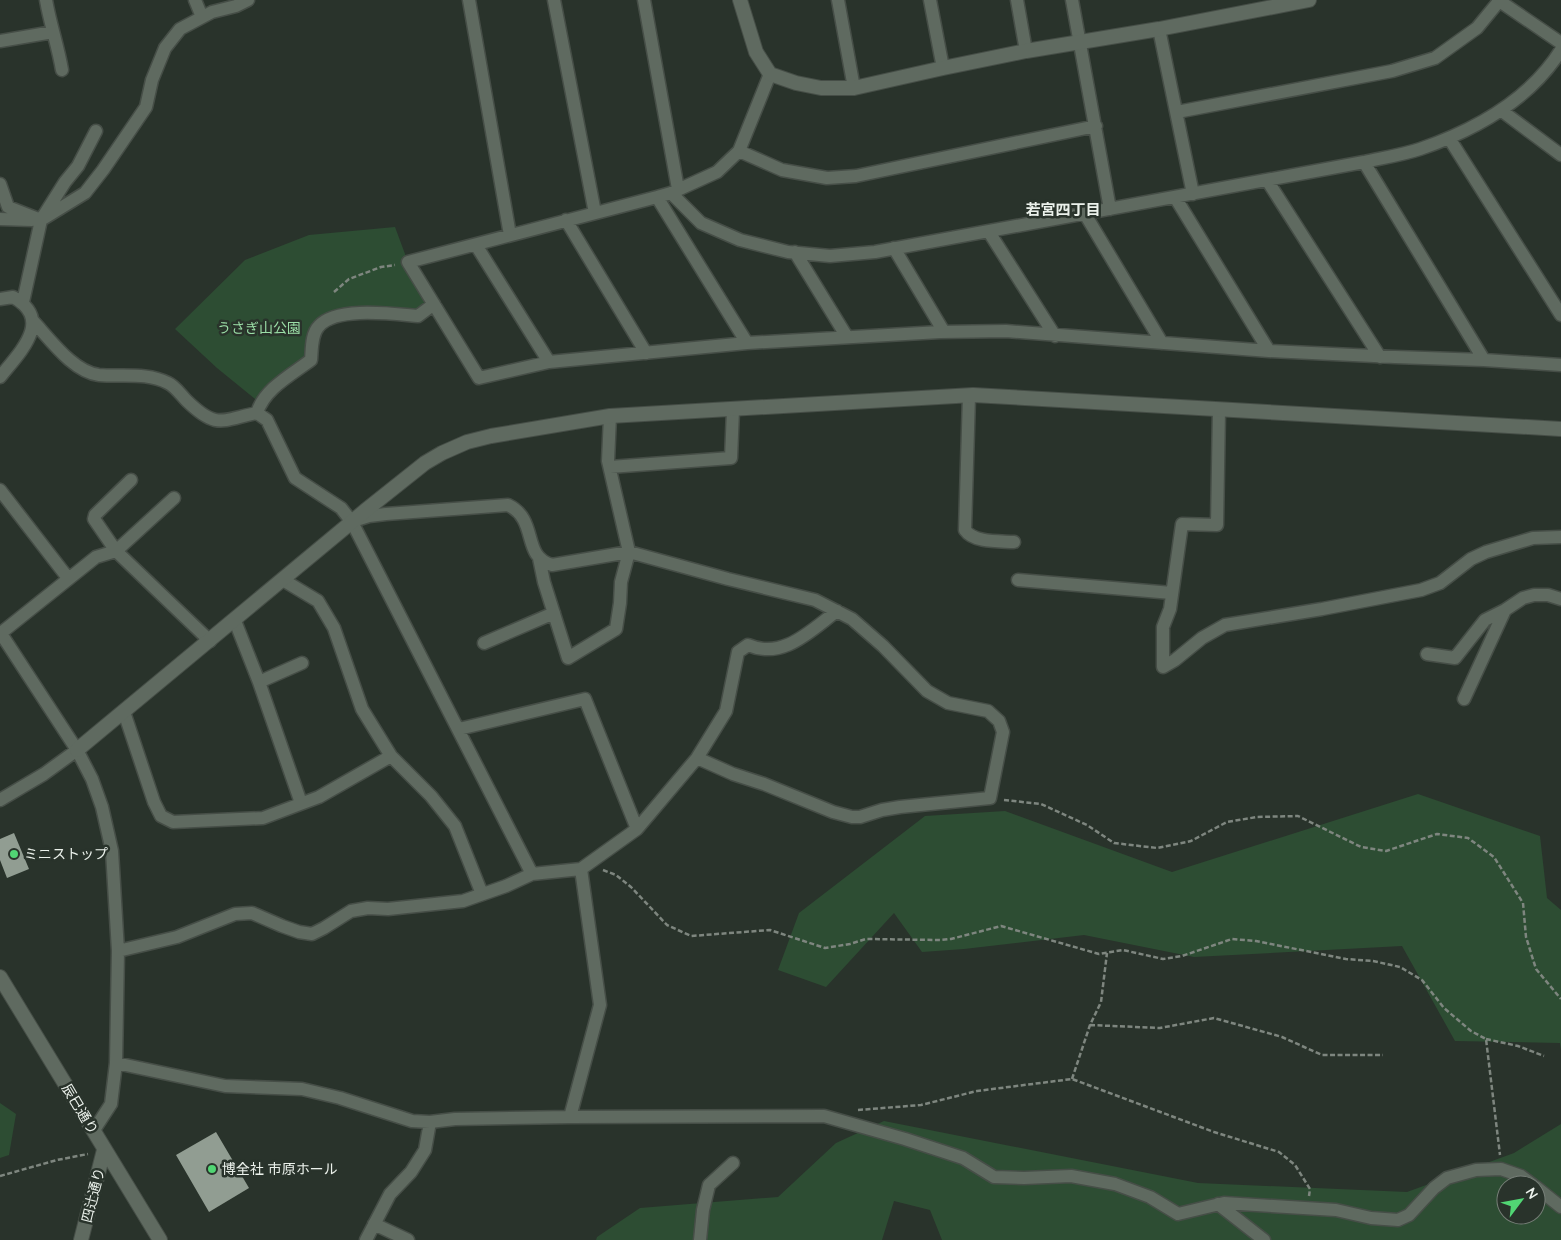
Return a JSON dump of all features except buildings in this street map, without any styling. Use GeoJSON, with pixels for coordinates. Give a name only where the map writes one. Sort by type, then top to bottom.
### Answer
{"type":"FeatureCollection","features":[{"type":"Feature","properties":{"kind":"street"},"geometry":{"type":"LineString","coordinates":[[46,0],[50,25],[57,44],[62,70]]}},
{"type":"Feature","properties":{"kind":"street"},"geometry":{"type":"LineString","coordinates":[[195,0],[202,17]]}},
{"type":"Feature","properties":{"kind":"street"},"geometry":{"type":"LineString","coordinates":[[0,220],[41,220],[85,193],[146,107],[152,80],[165,48],[180,29],[212,12],[236,6],[248,0]]}},
{"type":"Feature","properties":{"kind":"street"},"geometry":{"type":"LineString","coordinates":[[469,0],[510,235]]}},
{"type":"Feature","properties":{"kind":"street"},"geometry":{"type":"LineString","coordinates":[[554,0],[595,213]]}},
{"type":"Feature","properties":{"kind":"street"},"geometry":{"type":"LineString","coordinates":[[644,0],[675,191],[701,223],[740,240],[795,252],[830,256],[875,252],[989,232],[1364,162],[1418,150],[1449,138],[1502,111],[1550,67],[1561,50]]}},
{"type":"Feature","properties":{"kind":"street"},"geometry":{"type":"LineString","coordinates":[[740,0],[756,52],[770,74],[796,83],[821,88],[854,88],[1026,51],[1159,29],[1309,0]]}},
{"type":"Feature","properties":{"kind":"street"},"geometry":{"type":"LineString","coordinates":[[838,0],[854,88]]}},
{"type":"Feature","properties":{"kind":"street"},"geometry":{"type":"LineString","coordinates":[[930,0],[943,68]]}},
{"type":"Feature","properties":{"kind":"street"},"geometry":{"type":"LineString","coordinates":[[1017,0],[1026,51]]}},
{"type":"Feature","properties":{"kind":"street"},"geometry":{"type":"LineString","coordinates":[[1072,0],[1110,209]]}},
{"type":"Feature","properties":{"kind":"street"},"geometry":{"type":"LineString","coordinates":[[1177,112],[1392,71],[1434,58],[1477,28],[1499,0],[1561,43]]}},
{"type":"Feature","properties":{"kind":"street"},"geometry":{"type":"LineString","coordinates":[[1159,29],[1193,194]]}},
{"type":"Feature","properties":{"kind":"street"},"geometry":{"type":"LineString","coordinates":[[0,41],[53,32]]}},
{"type":"Feature","properties":{"kind":"street"},"geometry":{"type":"LineString","coordinates":[[770,74],[739,151],[717,172],[657,197],[408,262],[479,378],[549,362],[646,352],[847,337],[1006,331],[1269,351],[1561,365]]}},
{"type":"Feature","properties":{"kind":"street"},"geometry":{"type":"LineString","coordinates":[[1502,111],[1561,155]]}},
{"type":"Feature","properties":{"kind":"street"},"geometry":{"type":"LineString","coordinates":[[739,151],[782,170],[827,178],[856,176],[1096,126]]}},
{"type":"Feature","properties":{"kind":"street"},"geometry":{"type":"LineString","coordinates":[[23,302],[41,220],[65,182],[78,166],[96,131]]}},
{"type":"Feature","properties":{"kind":"street"},"geometry":{"type":"LineString","coordinates":[[1449,138],[1561,315]]}},
{"type":"Feature","properties":{"kind":"street"},"geometry":{"type":"LineString","coordinates":[[1364,162],[1484,360]]}},
{"type":"Feature","properties":{"kind":"street"},"geometry":{"type":"LineString","coordinates":[[1267,180],[1380,357]]}},
{"type":"Feature","properties":{"kind":"street"},"geometry":{"type":"LineString","coordinates":[[0,184],[8,207],[41,220]]}},
{"type":"Feature","properties":{"kind":"street"},"geometry":{"type":"LineString","coordinates":[[657,197],[747,343]]}},
{"type":"Feature","properties":{"kind":"street"},"geometry":{"type":"LineString","coordinates":[[1175,197],[1269,351]]}},
{"type":"Feature","properties":{"kind":"street"},"geometry":{"type":"LineString","coordinates":[[1085,214],[1162,343]]}},
{"type":"Feature","properties":{"kind":"street"},"geometry":{"type":"LineString","coordinates":[[566,220],[646,352]]}},
{"type":"Feature","properties":{"kind":"street"},"geometry":{"type":"LineString","coordinates":[[989,232],[1054,336]]}},
{"type":"Feature","properties":{"kind":"street"},"geometry":{"type":"LineString","coordinates":[[476,245],[549,362]]}},
{"type":"Feature","properties":{"kind":"street"},"geometry":{"type":"LineString","coordinates":[[894,248],[944,332]]}},
{"type":"Feature","properties":{"kind":"street"},"geometry":{"type":"LineString","coordinates":[[795,252],[847,337]]}},
{"type":"Feature","properties":{"kind":"street"},"geometry":{"type":"LineString","coordinates":[[0,299],[13,297],[23,302],[32,320],[32,332],[20,352],[0,377]]}},
{"type":"Feature","properties":{"kind":"street"},"geometry":{"type":"LineString","coordinates":[[257,414],[260,403],[275,386],[311,360],[312,342],[318,326],[334,316],[376,312],[418,316],[434,304]]}},
{"type":"Feature","properties":{"kind":"street"},"geometry":{"type":"LineString","coordinates":[[32,320],[78,368],[98,375],[152,377],[169,383],[199,413],[214,420],[222,422],[257,414],[267,420],[295,478],[341,508],[352,522],[532,874]]}},
{"type":"Feature","properties":{"kind":"street"},"geometry":{"type":"LineString","coordinates":[[969,396],[965,530],[969,535],[978,539],[1014,542]]}},
{"type":"Feature","properties":{"kind":"street"},"geometry":{"type":"LineString","coordinates":[[0,800],[6,792],[44,774],[124,712],[425,463],[466,442],[516,431],[610,416],[969,396],[1561,430]]}},
{"type":"Feature","properties":{"kind":"street"},"geometry":{"type":"LineString","coordinates":[[610,467],[731,458],[733,410]]}},
{"type":"Feature","properties":{"kind":"street"},"geometry":{"type":"LineString","coordinates":[[1218,410],[1216,525],[1182,524],[1170,609],[1162,628],[1163,667],[1175,660],[1202,638],[1225,625],[1421,590],[1440,583],[1472,559],[1486,552],[1533,538],[1561,537]]}},
{"type":"Feature","properties":{"kind":"street"},"geometry":{"type":"LineString","coordinates":[[352,522],[369,516],[386,514],[508,505],[518,510],[528,526],[531,541],[539,558],[568,658],[616,629],[621,582],[629,552],[608,461],[610,416]]}},
{"type":"Feature","properties":{"kind":"street"},"geometry":{"type":"LineString","coordinates":[[132,480],[95,515],[94,519],[116,551],[210,641]]}},
{"type":"Feature","properties":{"kind":"street"},"geometry":{"type":"LineString","coordinates":[[0,490],[68,578]]}},
{"type":"Feature","properties":{"kind":"street"},"geometry":{"type":"LineString","coordinates":[[94,1130],[111,1104],[116,1063],[118,951],[112,851],[102,807],[92,779],[76,750],[0,632],[96,557],[116,551],[174,498]]}},
{"type":"Feature","properties":{"kind":"street"},"geometry":{"type":"LineString","coordinates":[[539,558],[544,563],[552,565],[629,552],[815,600],[852,619],[883,646],[927,691],[948,703],[988,711],[999,721],[1003,732],[990,798],[900,807],[860,817],[833,812],[764,784],[733,774],[698,758]]}},
{"type":"Feature","properties":{"kind":"street"},"geometry":{"type":"LineString","coordinates":[[283,580],[318,601],[334,628],[362,709],[391,756],[431,796],[455,826],[482,894]]}},
{"type":"Feature","properties":{"kind":"street"},"geometry":{"type":"LineString","coordinates":[[1018,580],[1172,593]]}},
{"type":"Feature","properties":{"kind":"street"},"geometry":{"type":"LineString","coordinates":[[1427,654],[1455,658],[1485,620],[1506,610],[1523,598],[1534,595],[1548,595],[1561,599]]}},
{"type":"Feature","properties":{"kind":"street"},"geometry":{"type":"LineString","coordinates":[[1464,699],[1506,610]]}},
{"type":"Feature","properties":{"kind":"street"},"geometry":{"type":"LineString","coordinates":[[118,951],[177,937],[235,914],[252,913],[299,932],[312,934],[351,911],[463,901],[532,874],[581,869],[637,829],[698,758],[726,711],[738,652],[748,645],[760,650],[786,647],[837,612]]}},
{"type":"Feature","properties":{"kind":"street"},"geometry":{"type":"LineString","coordinates":[[484,643],[554,613]]}},
{"type":"Feature","properties":{"kind":"street"},"geometry":{"type":"LineString","coordinates":[[234,621],[259,682],[301,803]]}},
{"type":"Feature","properties":{"kind":"street"},"geometry":{"type":"LineString","coordinates":[[259,682],[302,662]]}},
{"type":"Feature","properties":{"kind":"street"},"geometry":{"type":"LineString","coordinates":[[459,729],[584,699],[637,829]]}},
{"type":"Feature","properties":{"kind":"street"},"geometry":{"type":"LineString","coordinates":[[124,712],[154,802],[161,816],[173,822],[263,818],[319,796],[391,756]]}},
{"type":"Feature","properties":{"kind":"street"},"geometry":{"type":"LineString","coordinates":[[570,1117],[600,1006],[581,869]]}},
{"type":"Feature","properties":{"kind":"street","name":"辰巳通り"},"geometry":{"type":"LineString","coordinates":[[0,978],[160,1240]]}},
{"type":"Feature","properties":{"kind":"street"},"geometry":{"type":"LineString","coordinates":[[116,1063],[225,1086],[302,1089],[340,1098],[412,1121],[570,1117],[824,1116],[963,1158],[994,1177],[1071,1176],[1115,1184],[1150,1197],[1178,1214],[1224,1203],[1308,1210],[1336,1210],[1371,1218],[1398,1220],[1409,1215],[1434,1188],[1447,1178],[1476,1170],[1501,1169],[1518,1175]]}},
{"type":"Feature","properties":{"kind":"street"},"geometry":{"type":"LineString","coordinates":[[366,1240],[390,1194],[411,1172],[425,1150],[430,1122]]}},
{"type":"Feature","properties":{"kind":"street","name":"四辻通り"},"geometry":{"type":"LineString","coordinates":[[82,1240],[104,1150]]}},
{"type":"Feature","properties":{"kind":"street"},"geometry":{"type":"LineString","coordinates":[[700,1240],[703,1210],[709,1185],[733,1163]]}},
{"type":"Feature","properties":{"kind":"street"},"geometry":{"type":"LineString","coordinates":[[1546,1195],[1561,1207]]}},
{"type":"Feature","properties":{"kind":"street"},"geometry":{"type":"LineString","coordinates":[[1218,1204],[1264,1240]]}},
{"type":"Feature","properties":{"kind":"street"},"geometry":{"type":"LineString","coordinates":[[374,1224],[408,1240]]}},
{"type":"Feature","properties":{"kind":"path"},"geometry":{"type":"LineString","coordinates":[[334,292],[349,279],[381,268],[408,262]]}},
{"type":"Feature","properties":{"kind":"path"},"geometry":{"type":"LineString","coordinates":[[990,798],[1041,804],[1088,825],[1114,843],[1157,848],[1191,841],[1227,822],[1257,817],[1298,816],[1361,847],[1386,851],[1437,834],[1468,838],[1494,856],[1523,903],[1526,937],[1536,969],[1561,999]]}},
{"type":"Feature","properties":{"kind":"path"},"geometry":{"type":"LineString","coordinates":[[581,869],[601,869],[616,875],[667,925],[691,936],[770,930],[825,948],[866,939],[951,939],[1001,926],[1099,954],[1123,950],[1163,959],[1182,956],[1232,939],[1256,941],[1346,959],[1373,961],[1400,967],[1422,980],[1444,1008],[1470,1031],[1486,1039],[1518,1046],[1544,1056]]}},
{"type":"Feature","properties":{"kind":"path"},"geometry":{"type":"LineString","coordinates":[[1072,1079],[1090,1025],[1101,1002],[1107,953]]}},
{"type":"Feature","properties":{"kind":"path"},"geometry":{"type":"LineString","coordinates":[[1090,1025],[1160,1028],[1214,1018],[1282,1037],[1322,1055],[1383,1055]]}},
{"type":"Feature","properties":{"kind":"path"},"geometry":{"type":"LineString","coordinates":[[1486,1039],[1501,1169]]}},
{"type":"Feature","properties":{"kind":"path"},"geometry":{"type":"LineString","coordinates":[[858,1110],[921,1105],[977,1091],[1072,1079],[1214,1132],[1279,1152],[1295,1165],[1310,1189],[1308,1210]]}},
{"type":"Feature","properties":{"kind":"path"},"geometry":{"type":"LineString","coordinates":[[0,1176],[57,1160],[104,1150]]}},
{"type":"Feature","properties":{"kind":"green space","name":"うさぎ山公園"},"geometry":{"type":"Polygon","coordinates":[[[395,227],[408,262],[434,304],[418,316],[334,316],[318,326],[311,360],[260,403],[217,368],[175,329],[245,260],[309,235],[395,227]]]}},
{"type":"Feature","properties":{"kind":"green space"},"geometry":{"type":"Polygon","coordinates":[[[1418,794],[1540,836],[1547,898],[1561,910],[1561,1050],[1560,1043],[1455,1041],[1402,946],[1194,957],[1084,935],[922,952],[894,913],[826,987],[778,970],[799,913],[925,816],[1005,811],[1172,872],[1418,794]]]}},
{"type":"Feature","properties":{"kind":"green space"},"geometry":{"type":"Polygon","coordinates":[[[0,1103],[16,1114],[9,1155],[0,1158],[0,1103]]]}},
{"type":"Feature","properties":{"kind":"green space"},"geometry":{"type":"Polygon","coordinates":[[[884,1121],[1198,1183],[1407,1192],[1514,1153],[1561,1124],[1561,1240],[942,1240],[930,1210],[894,1201],[882,1240],[596,1240],[597,1237],[640,1208],[778,1197],[836,1143],[884,1121]]]}},
{"type":"Feature","properties":{"kind":"place","name":"ミニストップ"},"geometry":{"type":"Point","coordinates":[14,854]}},
{"type":"Feature","properties":{"kind":"place","name":"博全社 市原ホール"},"geometry":{"type":"Point","coordinates":[212,1169]}},
{"type":"Feature","properties":{"kind":"district","name":"若宮四丁目"},"geometry":{"type":"Point","coordinates":[1063,209]}}]}
